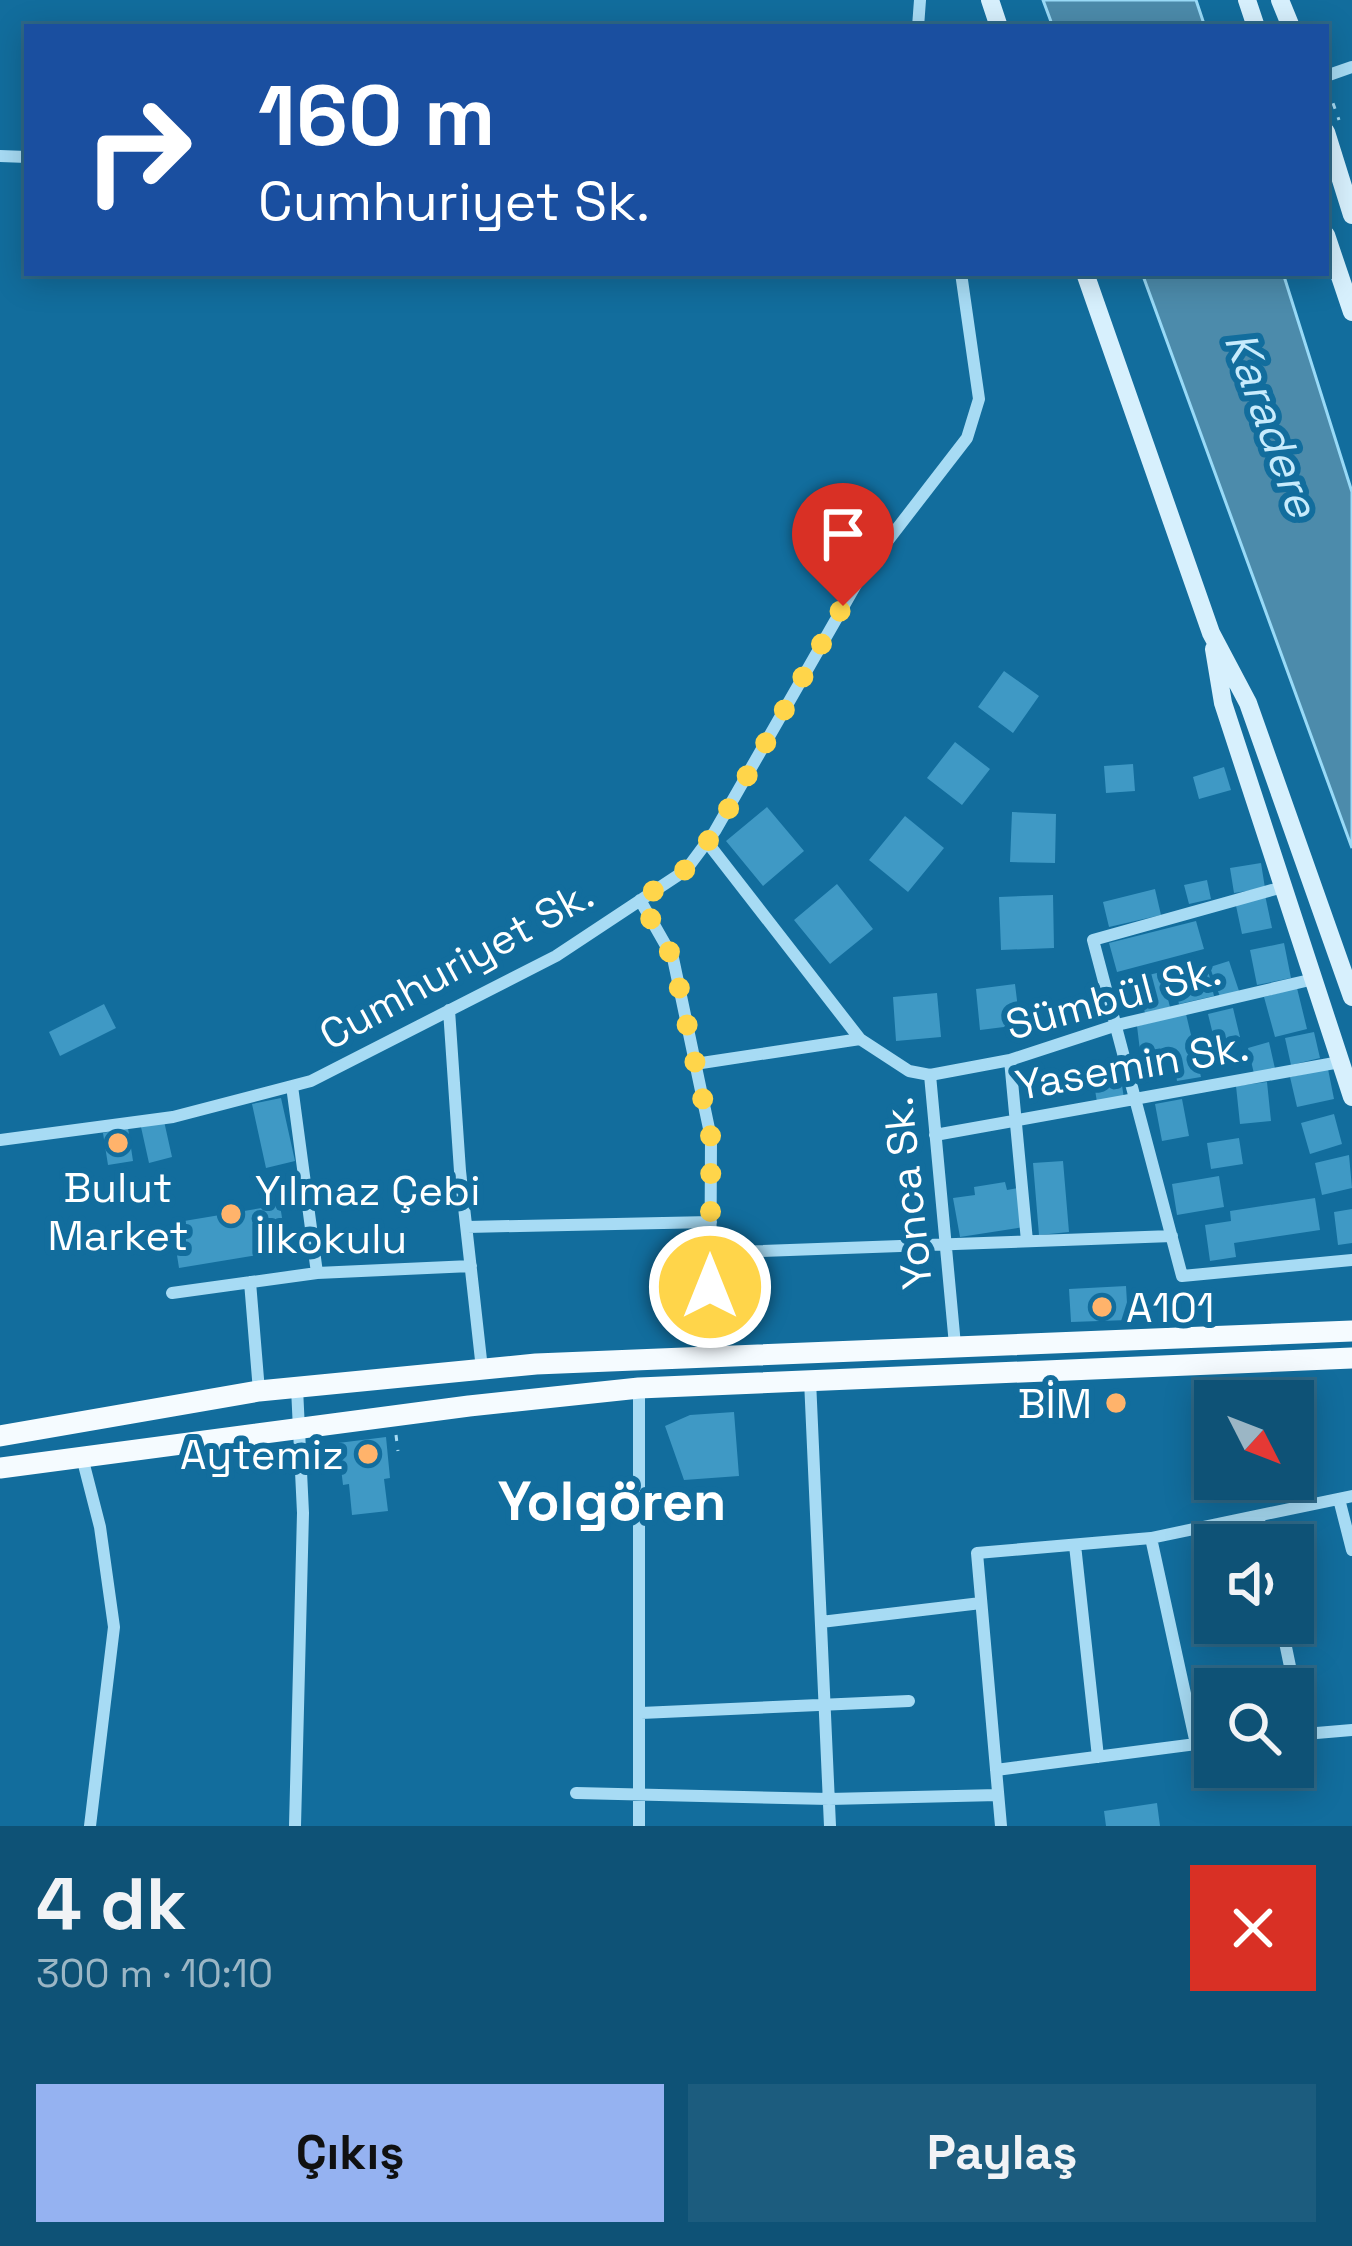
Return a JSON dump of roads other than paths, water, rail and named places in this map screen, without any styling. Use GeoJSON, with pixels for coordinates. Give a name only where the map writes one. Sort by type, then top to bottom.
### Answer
{"type":"FeatureCollection","features":[{"type":"Feature","properties":{"kind":"main road"},"geometry":{"type":"LineString","coordinates":[[0,1436],[259,1391],[482,1369],[1352,1331]]}},
{"type":"Feature","properties":{"kind":"main road"},"geometry":{"type":"LineString","coordinates":[[0,1468],[298,1427],[639,1388],[1352,1358]]}},
{"type":"Feature","properties":{"kind":"street"},"geometry":{"type":"LineString","coordinates":[[1329,142],[1352,215]]}},
{"type":"Feature","properties":{"kind":"street"},"geometry":{"type":"LineString","coordinates":[[1329,244],[1352,312]]}},
{"type":"Feature","properties":{"kind":"street","name":"Cumhuriyet Sk."},"geometry":{"type":"LineString","coordinates":[[0,1140],[173,1117],[310,1081],[556,956],[686,869],[707,842],[862,574],[967,438],[980,399],[961,276]]}},
{"type":"Feature","properties":{"kind":"street"},"geometry":{"type":"LineString","coordinates":[[1086,276],[1211,633],[1248,703],[1352,997]]}},
{"type":"Feature","properties":{"kind":"street"},"geometry":{"type":"LineString","coordinates":[[1211,633],[1222,703],[1352,1097]]}},
{"type":"Feature","properties":{"kind":"street","name":"Yonca Sk."},"geometry":{"type":"LineString","coordinates":[[707,842],[860,1039],[909,1071],[930,1075],[955,1345]]}},
{"type":"Feature","properties":{"kind":"street"},"geometry":{"type":"LineString","coordinates":[[1283,886],[1093,940],[1182,1276],[1352,1259]]}},
{"type":"Feature","properties":{"kind":"street"},"geometry":{"type":"LineString","coordinates":[[640,900],[673,958],[711,1138],[710,1356]]}},
{"type":"Feature","properties":{"kind":"street","name":"Sümbül Sk."},"geometry":{"type":"LineString","coordinates":[[930,1075],[1010,1060],[1118,1025],[1314,979]]}},
{"type":"Feature","properties":{"kind":"street"},"geometry":{"type":"LineString","coordinates":[[449,1010],[482,1369]]}},
{"type":"Feature","properties":{"kind":"street"},"geometry":{"type":"LineString","coordinates":[[695,1064],[860,1039]]}},
{"type":"Feature","properties":{"kind":"street"},"geometry":{"type":"LineString","coordinates":[[1010,1060],[1027,1241]]}},
{"type":"Feature","properties":{"kind":"street","name":"Yasemin Sk."},"geometry":{"type":"LineString","coordinates":[[935,1135],[1340,1062]]}},
{"type":"Feature","properties":{"kind":"street"},"geometry":{"type":"LineString","coordinates":[[292,1086],[317,1273]]}},
{"type":"Feature","properties":{"kind":"street"},"geometry":{"type":"LineString","coordinates":[[467,1227],[711,1222]]}},
{"type":"Feature","properties":{"kind":"street"},"geometry":{"type":"LineString","coordinates":[[711,1253],[1172,1236]]}},
{"type":"Feature","properties":{"kind":"street"},"geometry":{"type":"LineString","coordinates":[[172,1293],[317,1273],[471,1266]]}},
{"type":"Feature","properties":{"kind":"street"},"geometry":{"type":"LineString","coordinates":[[250,1282],[259,1391]]}},
{"type":"Feature","properties":{"kind":"street"},"geometry":{"type":"LineString","coordinates":[[810,1379],[830,1826]]}},
{"type":"Feature","properties":{"kind":"street"},"geometry":{"type":"LineString","coordinates":[[295,1826],[303,1513],[297,1388]]}},
{"type":"Feature","properties":{"kind":"street"},"geometry":{"type":"LineString","coordinates":[[639,1388],[639,1826]]}},
{"type":"Feature","properties":{"kind":"street"},"geometry":{"type":"LineString","coordinates":[[82,1457],[100,1527],[113,1627],[90,1826]]}},
{"type":"Feature","properties":{"kind":"street"},"geometry":{"type":"LineString","coordinates":[[1000,1826],[977,1553],[1151,1538],[1346,1497],[1352,1550]]}},
{"type":"Feature","properties":{"kind":"street"},"geometry":{"type":"LineString","coordinates":[[1258,1516],[1260,1524]]}},
{"type":"Feature","properties":{"kind":"street"},"geometry":{"type":"LineString","coordinates":[[1151,1538],[1194,1735]]}},
{"type":"Feature","properties":{"kind":"street"},"geometry":{"type":"LineString","coordinates":[[1075,1545],[1098,1757]]}},
{"type":"Feature","properties":{"kind":"street"},"geometry":{"type":"LineString","coordinates":[[821,1622],[982,1603]]}},
{"type":"Feature","properties":{"kind":"street"},"geometry":{"type":"LineString","coordinates":[[641,1713],[909,1701]]}},
{"type":"Feature","properties":{"kind":"street"},"geometry":{"type":"LineString","coordinates":[[1314,1734],[1352,1730]]}},
{"type":"Feature","properties":{"kind":"street"},"geometry":{"type":"LineString","coordinates":[[996,1770],[1194,1744]]}},
{"type":"Feature","properties":{"kind":"street"},"geometry":{"type":"LineString","coordinates":[[576,1793],[829,1799],[998,1796]]}},
{"type":"Feature","properties":{"kind":"water"},"geometry":{"type":"Polygon","coordinates":[[[1043,0],[1196,0],[1204,24],[1052,24],[1043,0]]]}},
{"type":"Feature","properties":{"kind":"water","name":"Karadere"},"geometry":{"type":"Polygon","coordinates":[[[1143,276],[1284,276],[1352,492],[1352,848],[1143,276]]]}},
{"type":"Feature","properties":{"kind":"place","name":"Bulut Market"},"geometry":{"type":"Point","coordinates":[118,1143]}},
{"type":"Feature","properties":{"kind":"place","name":"Yılmaz Çebi İlkokulu"},"geometry":{"type":"Point","coordinates":[231,1214]}},
{"type":"Feature","properties":{"kind":"place","name":"A101"},"geometry":{"type":"Point","coordinates":[1102,1307]}},
{"type":"Feature","properties":{"kind":"place","name":"BİM"},"geometry":{"type":"Point","coordinates":[1116,1403]}},
{"type":"Feature","properties":{"kind":"place","name":"Aytemiz"},"geometry":{"type":"Point","coordinates":[368,1454]}},
{"type":"Feature","properties":{"kind":"district","name":"Yolgören"},"geometry":{"type":"Point","coordinates":[612,1501]}}]}
